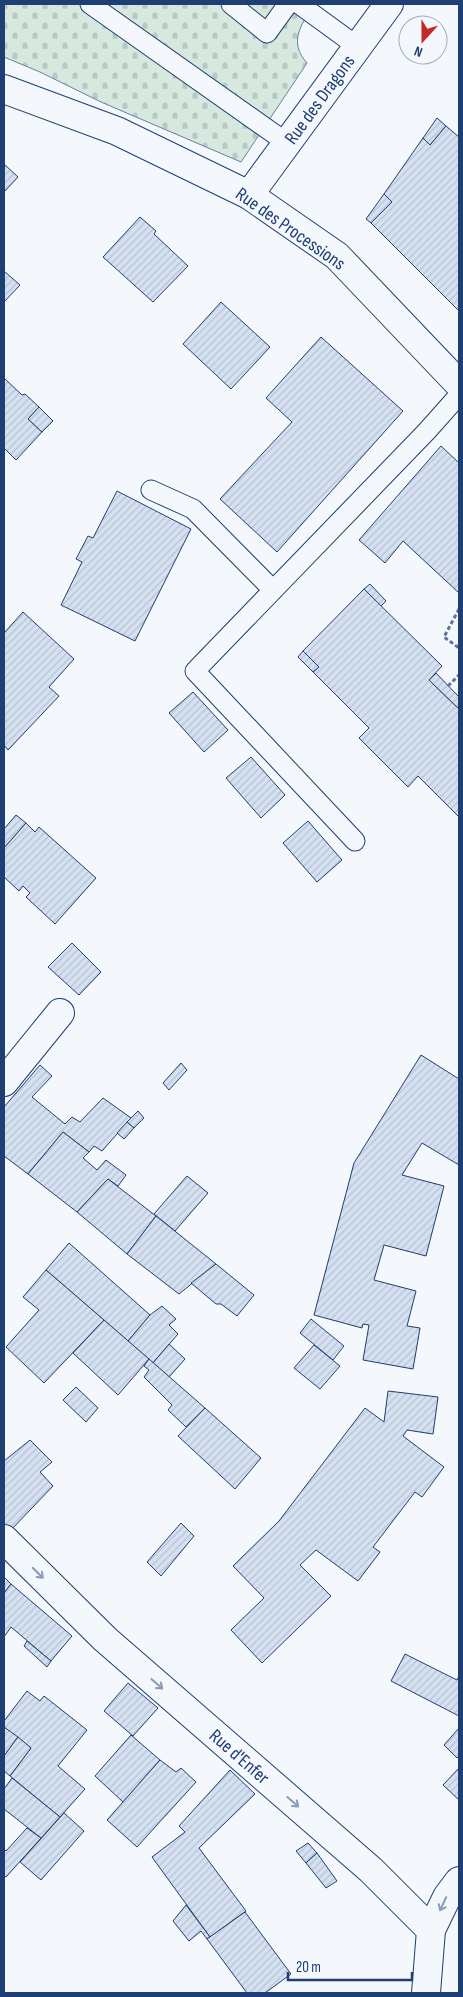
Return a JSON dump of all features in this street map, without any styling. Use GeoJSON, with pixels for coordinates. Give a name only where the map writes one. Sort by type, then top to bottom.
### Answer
{"type":"FeatureCollection","features":[{"type":"Feature","properties":{"kind":"street","name":"Rue des Dragons"},"geometry":{"type":"LineString","coordinates":[[249,195],[390,4]]}},
{"type":"Feature","properties":{"kind":"street","name":"Rue des Processions"},"geometry":{"type":"LineString","coordinates":[[4,89],[117,131],[249,195],[337,256],[459,384]]}},
{"type":"Feature","properties":{"kind":"street"},"geometry":{"type":"LineString","coordinates":[[4,1082],[60,1013]]}},
{"type":"Feature","properties":{"kind":"street","name":"Rue d'Enfer"},"geometry":{"type":"LineString","coordinates":[[4,1539],[105,1639],[371,1870],[431,1930]]}},
{"type":"Feature","properties":{"kind":"street"},"geometry":{"type":"LineString","coordinates":[[426,1993],[431,1930],[447,1897],[459,1881]]}},
{"type":"Feature","properties":{"kind":"lane"},"geometry":{"type":"LineString","coordinates":[[90,4],[287,143]]}},
{"type":"Feature","properties":{"kind":"lane"},"geometry":{"type":"LineString","coordinates":[[231,4],[267,33],[288,4]]}},
{"type":"Feature","properties":{"kind":"lane"},"geometry":{"type":"LineString","coordinates":[[299,4],[358,47]]}},
{"type":"Feature","properties":{"kind":"lane"},"geometry":{"type":"LineString","coordinates":[[355,841],[195,671],[427,431],[459,395]]}},
{"type":"Feature","properties":{"kind":"lane"},"geometry":{"type":"LineString","coordinates":[[151,490],[194,509],[273,590]]}},
{"type":"Feature","properties":{"kind":"path"},"geometry":{"type":"LineString","coordinates":[[459,610],[444,638],[459,648]]}},
{"type":"Feature","properties":{"kind":"path"},"geometry":{"type":"LineString","coordinates":[[448,686],[459,675]]}},
{"type":"Feature","properties":{"kind":"green space"},"geometry":{"type":"Polygon","coordinates":[[[4,4],[315,4],[301,26],[297,40],[301,55],[307,63],[241,162],[101,102],[40,72],[4,57],[4,4]]]}},
{"type":"Feature","properties":{"kind":"building"},"geometry":{"type":"Polygon","coordinates":[[[437,118],[446,126],[430,145],[423,138],[437,118]]]}},
{"type":"Feature","properties":{"kind":"building"},"geometry":{"type":"Polygon","coordinates":[[[446,126],[459,137],[459,311],[371,223],[392,202],[384,194],[423,138],[430,145],[446,126]]]}},
{"type":"Feature","properties":{"kind":"building"},"geometry":{"type":"Polygon","coordinates":[[[4,164],[18,177],[4,192],[4,164]]]}},
{"type":"Feature","properties":{"kind":"building"},"geometry":{"type":"Polygon","coordinates":[[[384,194],[392,202],[371,223],[366,219],[384,194]]]}},
{"type":"Feature","properties":{"kind":"building"},"geometry":{"type":"Polygon","coordinates":[[[140,217],[156,231],[154,234],[188,266],[153,302],[103,257],[140,217]]]}},
{"type":"Feature","properties":{"kind":"building"},"geometry":{"type":"Polygon","coordinates":[[[4,271],[20,285],[4,302],[4,271]]]}},
{"type":"Feature","properties":{"kind":"building"},"geometry":{"type":"Polygon","coordinates":[[[221,302],[270,347],[231,389],[183,344],[221,302]]]}},
{"type":"Feature","properties":{"kind":"building"},"geometry":{"type":"Polygon","coordinates":[[[321,337],[403,411],[277,552],[220,499],[292,422],[266,398],[321,337]]]}},
{"type":"Feature","properties":{"kind":"building"},"geometry":{"type":"Polygon","coordinates":[[[4,378],[22,395],[25,394],[39,407],[28,419],[42,432],[16,460],[4,448],[4,378]]]}},
{"type":"Feature","properties":{"kind":"building"},"geometry":{"type":"Polygon","coordinates":[[[39,407],[53,421],[42,432],[28,419],[39,407]]]}},
{"type":"Feature","properties":{"kind":"building"},"geometry":{"type":"Polygon","coordinates":[[[441,446],[459,463],[459,593],[403,541],[385,563],[359,540],[441,446]]]}},
{"type":"Feature","properties":{"kind":"building"},"geometry":{"type":"Polygon","coordinates":[[[117,491],[191,529],[135,641],[61,605],[82,562],[76,559],[88,536],[93,538],[117,491]]]}},
{"type":"Feature","properties":{"kind":"building"},"geometry":{"type":"Polygon","coordinates":[[[370,584],[386,601],[381,606],[364,589],[370,584]]]}},
{"type":"Feature","properties":{"kind":"building"},"geometry":{"type":"Polygon","coordinates":[[[364,589],[442,666],[429,680],[459,709],[459,817],[418,776],[408,787],[359,738],[369,728],[313,672],[319,667],[303,651],[364,589]]]}},
{"type":"Feature","properties":{"kind":"building"},"geometry":{"type":"Polygon","coordinates":[[[23,612],[74,659],[49,687],[59,696],[8,750],[4,745],[4,633],[23,612]]]}},
{"type":"Feature","properties":{"kind":"building"},"geometry":{"type":"Polygon","coordinates":[[[303,651],[319,667],[313,672],[298,657],[303,651]]]}},
{"type":"Feature","properties":{"kind":"building"},"geometry":{"type":"Polygon","coordinates":[[[436,673],[459,697],[459,709],[429,680],[436,673]]]}},
{"type":"Feature","properties":{"kind":"building"},"geometry":{"type":"Polygon","coordinates":[[[193,692],[228,730],[204,752],[169,713],[193,692]]]}},
{"type":"Feature","properties":{"kind":"building"},"geometry":{"type":"Polygon","coordinates":[[[251,757],[285,795],[261,818],[226,778],[251,757]]]}},
{"type":"Feature","properties":{"kind":"building"},"geometry":{"type":"Polygon","coordinates":[[[16,815],[26,823],[4,848],[4,829],[16,815]]]}},
{"type":"Feature","properties":{"kind":"building"},"geometry":{"type":"Polygon","coordinates":[[[308,821],[342,860],[317,882],[283,843],[308,821]]]}},
{"type":"Feature","properties":{"kind":"building"},"geometry":{"type":"Polygon","coordinates":[[[26,823],[35,832],[39,827],[96,878],[55,924],[26,897],[30,893],[23,886],[19,891],[4,877],[4,848],[26,823]]]}},
{"type":"Feature","properties":{"kind":"building"},"geometry":{"type":"Polygon","coordinates":[[[72,943],[101,972],[79,995],[48,967],[72,943]]]}},
{"type":"Feature","properties":{"kind":"building"},"geometry":{"type":"Polygon","coordinates":[[[421,1055],[459,1079],[459,1165],[422,1143],[402,1175],[444,1186],[426,1256],[384,1245],[374,1280],[416,1291],[407,1326],[420,1328],[413,1369],[363,1360],[369,1325],[363,1324],[362,1328],[314,1315],[354,1163],[421,1055]]]}},
{"type":"Feature","properties":{"kind":"building"},"geometry":{"type":"Polygon","coordinates":[[[181,1063],[187,1070],[169,1090],[163,1083],[181,1063]]]}},
{"type":"Feature","properties":{"kind":"building"},"geometry":{"type":"Polygon","coordinates":[[[40,1065],[52,1076],[32,1097],[65,1124],[72,1117],[80,1122],[103,1098],[131,1118],[102,1151],[94,1146],[89,1152],[63,1132],[28,1174],[4,1156],[4,1107],[40,1065]]]}},
{"type":"Feature","properties":{"kind":"building"},"geometry":{"type":"Polygon","coordinates":[[[138,1111],[144,1118],[134,1128],[127,1122],[138,1111]]]}},
{"type":"Feature","properties":{"kind":"building"},"geometry":{"type":"Polygon","coordinates":[[[127,1122],[134,1128],[124,1139],[117,1133],[127,1122]]]}},
{"type":"Feature","properties":{"kind":"building"},"geometry":{"type":"Polygon","coordinates":[[[63,1132],[89,1152],[83,1158],[97,1170],[106,1160],[126,1175],[118,1186],[108,1179],[77,1212],[28,1174],[63,1132]]]}},
{"type":"Feature","properties":{"kind":"building"},"geometry":{"type":"Polygon","coordinates":[[[187,1176],[208,1193],[175,1231],[154,1214],[187,1176]]]}},
{"type":"Feature","properties":{"kind":"building"},"geometry":{"type":"Polygon","coordinates":[[[108,1179],[156,1216],[127,1254],[77,1212],[108,1179]]]}},
{"type":"Feature","properties":{"kind":"building"},"geometry":{"type":"Polygon","coordinates":[[[156,1216],[216,1264],[179,1294],[127,1254],[156,1216]]]}},
{"type":"Feature","properties":{"kind":"building"},"geometry":{"type":"Polygon","coordinates":[[[69,1243],[150,1315],[128,1341],[46,1270],[69,1243]]]}},
{"type":"Feature","properties":{"kind":"building"},"geometry":{"type":"Polygon","coordinates":[[[216,1264],[254,1295],[237,1316],[221,1304],[216,1304],[191,1283],[216,1264]]]}},
{"type":"Feature","properties":{"kind":"building"},"geometry":{"type":"Polygon","coordinates":[[[46,1270],[104,1320],[44,1383],[6,1347],[39,1310],[23,1297],[46,1270]]]}},
{"type":"Feature","properties":{"kind":"building"},"geometry":{"type":"Polygon","coordinates":[[[162,1306],[176,1319],[169,1325],[178,1334],[153,1363],[128,1341],[150,1315],[162,1306]]]}},
{"type":"Feature","properties":{"kind":"building"},"geometry":{"type":"Polygon","coordinates":[[[311,1319],[344,1346],[333,1360],[300,1333],[311,1319]]]}},
{"type":"Feature","properties":{"kind":"building"},"geometry":{"type":"Polygon","coordinates":[[[104,1320],[149,1359],[118,1395],[73,1353],[104,1320]]]}},
{"type":"Feature","properties":{"kind":"building"},"geometry":{"type":"Polygon","coordinates":[[[169,1344],[185,1359],[169,1377],[153,1363],[169,1344]]]}},
{"type":"Feature","properties":{"kind":"building"},"geometry":{"type":"Polygon","coordinates":[[[314,1345],[340,1366],[320,1389],[294,1368],[314,1345]]]}},
{"type":"Feature","properties":{"kind":"building"},"geometry":{"type":"Polygon","coordinates":[[[149,1359],[205,1408],[186,1427],[168,1410],[172,1405],[144,1377],[149,1370],[144,1366],[149,1359]]]}},
{"type":"Feature","properties":{"kind":"building"},"geometry":{"type":"Polygon","coordinates":[[[76,1387],[98,1408],[86,1422],[63,1400],[76,1387]]]}},
{"type":"Feature","properties":{"kind":"building"},"geometry":{"type":"Polygon","coordinates":[[[388,1391],[438,1397],[433,1434],[407,1430],[403,1436],[444,1467],[422,1497],[415,1492],[373,1547],[380,1552],[358,1581],[316,1550],[300,1565],[331,1596],[262,1663],[231,1630],[264,1598],[233,1566],[279,1521],[365,1408],[384,1422],[388,1391]]]}},
{"type":"Feature","properties":{"kind":"building"},"geometry":{"type":"Polygon","coordinates":[[[205,1408],[261,1458],[235,1489],[178,1436],[205,1408]]]}},
{"type":"Feature","properties":{"kind":"building"},"geometry":{"type":"Polygon","coordinates":[[[30,1440],[52,1462],[40,1472],[53,1486],[10,1531],[4,1524],[4,1461],[30,1440]]]}},
{"type":"Feature","properties":{"kind":"building"},"geometry":{"type":"Polygon","coordinates":[[[181,1523],[194,1536],[161,1576],[147,1562],[181,1523]]]}},
{"type":"Feature","properties":{"kind":"building"},"geometry":{"type":"Polygon","coordinates":[[[4,1577],[11,1584],[4,1593],[4,1577]]]}},
{"type":"Feature","properties":{"kind":"building"},"geometry":{"type":"Polygon","coordinates":[[[11,1584],[72,1636],[51,1661],[11,1627],[4,1637],[4,1593],[11,1584]]]}},
{"type":"Feature","properties":{"kind":"building"},"geometry":{"type":"Polygon","coordinates":[[[27,1641],[51,1661],[47,1667],[24,1646],[27,1641]]]}},
{"type":"Feature","properties":{"kind":"building"},"geometry":{"type":"Polygon","coordinates":[[[405,1654],[457,1680],[459,1676],[459,1716],[391,1681],[405,1654]]]}},
{"type":"Feature","properties":{"kind":"building"},"geometry":{"type":"Polygon","coordinates":[[[128,1683],[158,1708],[133,1736],[104,1711],[128,1683]]]}},
{"type":"Feature","properties":{"kind":"building"},"geometry":{"type":"Polygon","coordinates":[[[27,1691],[40,1701],[44,1696],[87,1730],[58,1766],[85,1789],[60,1817],[10,1776],[31,1748],[4,1727],[4,1721],[27,1691]]]}},
{"type":"Feature","properties":{"kind":"building"},"geometry":{"type":"Polygon","coordinates":[[[4,1727],[18,1737],[4,1756],[4,1727]]]}},
{"type":"Feature","properties":{"kind":"building"},"geometry":{"type":"Polygon","coordinates":[[[459,1728],[459,1756],[457,1758],[444,1745],[459,1728]]]}},
{"type":"Feature","properties":{"kind":"building"},"geometry":{"type":"Polygon","coordinates":[[[131,1735],[160,1760],[123,1802],[95,1776],[131,1735]]]}},
{"type":"Feature","properties":{"kind":"building"},"geometry":{"type":"Polygon","coordinates":[[[18,1737],[31,1748],[10,1776],[4,1771],[4,1756],[18,1737]]]}},
{"type":"Feature","properties":{"kind":"building"},"geometry":{"type":"Polygon","coordinates":[[[160,1760],[176,1772],[181,1768],[196,1782],[137,1847],[107,1820],[160,1760]]]}},
{"type":"Feature","properties":{"kind":"building"},"geometry":{"type":"Polygon","coordinates":[[[459,1768],[459,1800],[443,1785],[459,1768]]]}},
{"type":"Feature","properties":{"kind":"building"},"geometry":{"type":"Polygon","coordinates":[[[230,1770],[255,1794],[199,1848],[246,1911],[210,1937],[152,1857],[185,1832],[179,1826],[230,1770]]]}},
{"type":"Feature","properties":{"kind":"building"},"geometry":{"type":"Polygon","coordinates":[[[12,1778],[60,1817],[41,1838],[4,1809],[4,1789],[12,1778]]]}},
{"type":"Feature","properties":{"kind":"building"},"geometry":{"type":"Polygon","coordinates":[[[64,1813],[84,1831],[41,1880],[20,1862],[64,1813]]]}},
{"type":"Feature","properties":{"kind":"building"},"geometry":{"type":"Polygon","coordinates":[[[27,1828],[41,1838],[6,1877],[4,1876],[4,1849],[6,1851],[27,1828]]]}},
{"type":"Feature","properties":{"kind":"building"},"geometry":{"type":"Polygon","coordinates":[[[308,1843],[317,1853],[306,1863],[296,1851],[308,1843]]]}},
{"type":"Feature","properties":{"kind":"building"},"geometry":{"type":"Polygon","coordinates":[[[317,1853],[337,1881],[326,1888],[306,1863],[317,1853]]]}},
{"type":"Feature","properties":{"kind":"building"},"geometry":{"type":"Polygon","coordinates":[[[186,1905],[210,1937],[207,1939],[201,1931],[189,1941],[173,1921],[186,1905]]]}},
{"type":"Feature","properties":{"kind":"building"},"geometry":{"type":"Polygon","coordinates":[[[245,1912],[291,1974],[265,1993],[247,1993],[207,1939],[245,1912]]]}}]}
